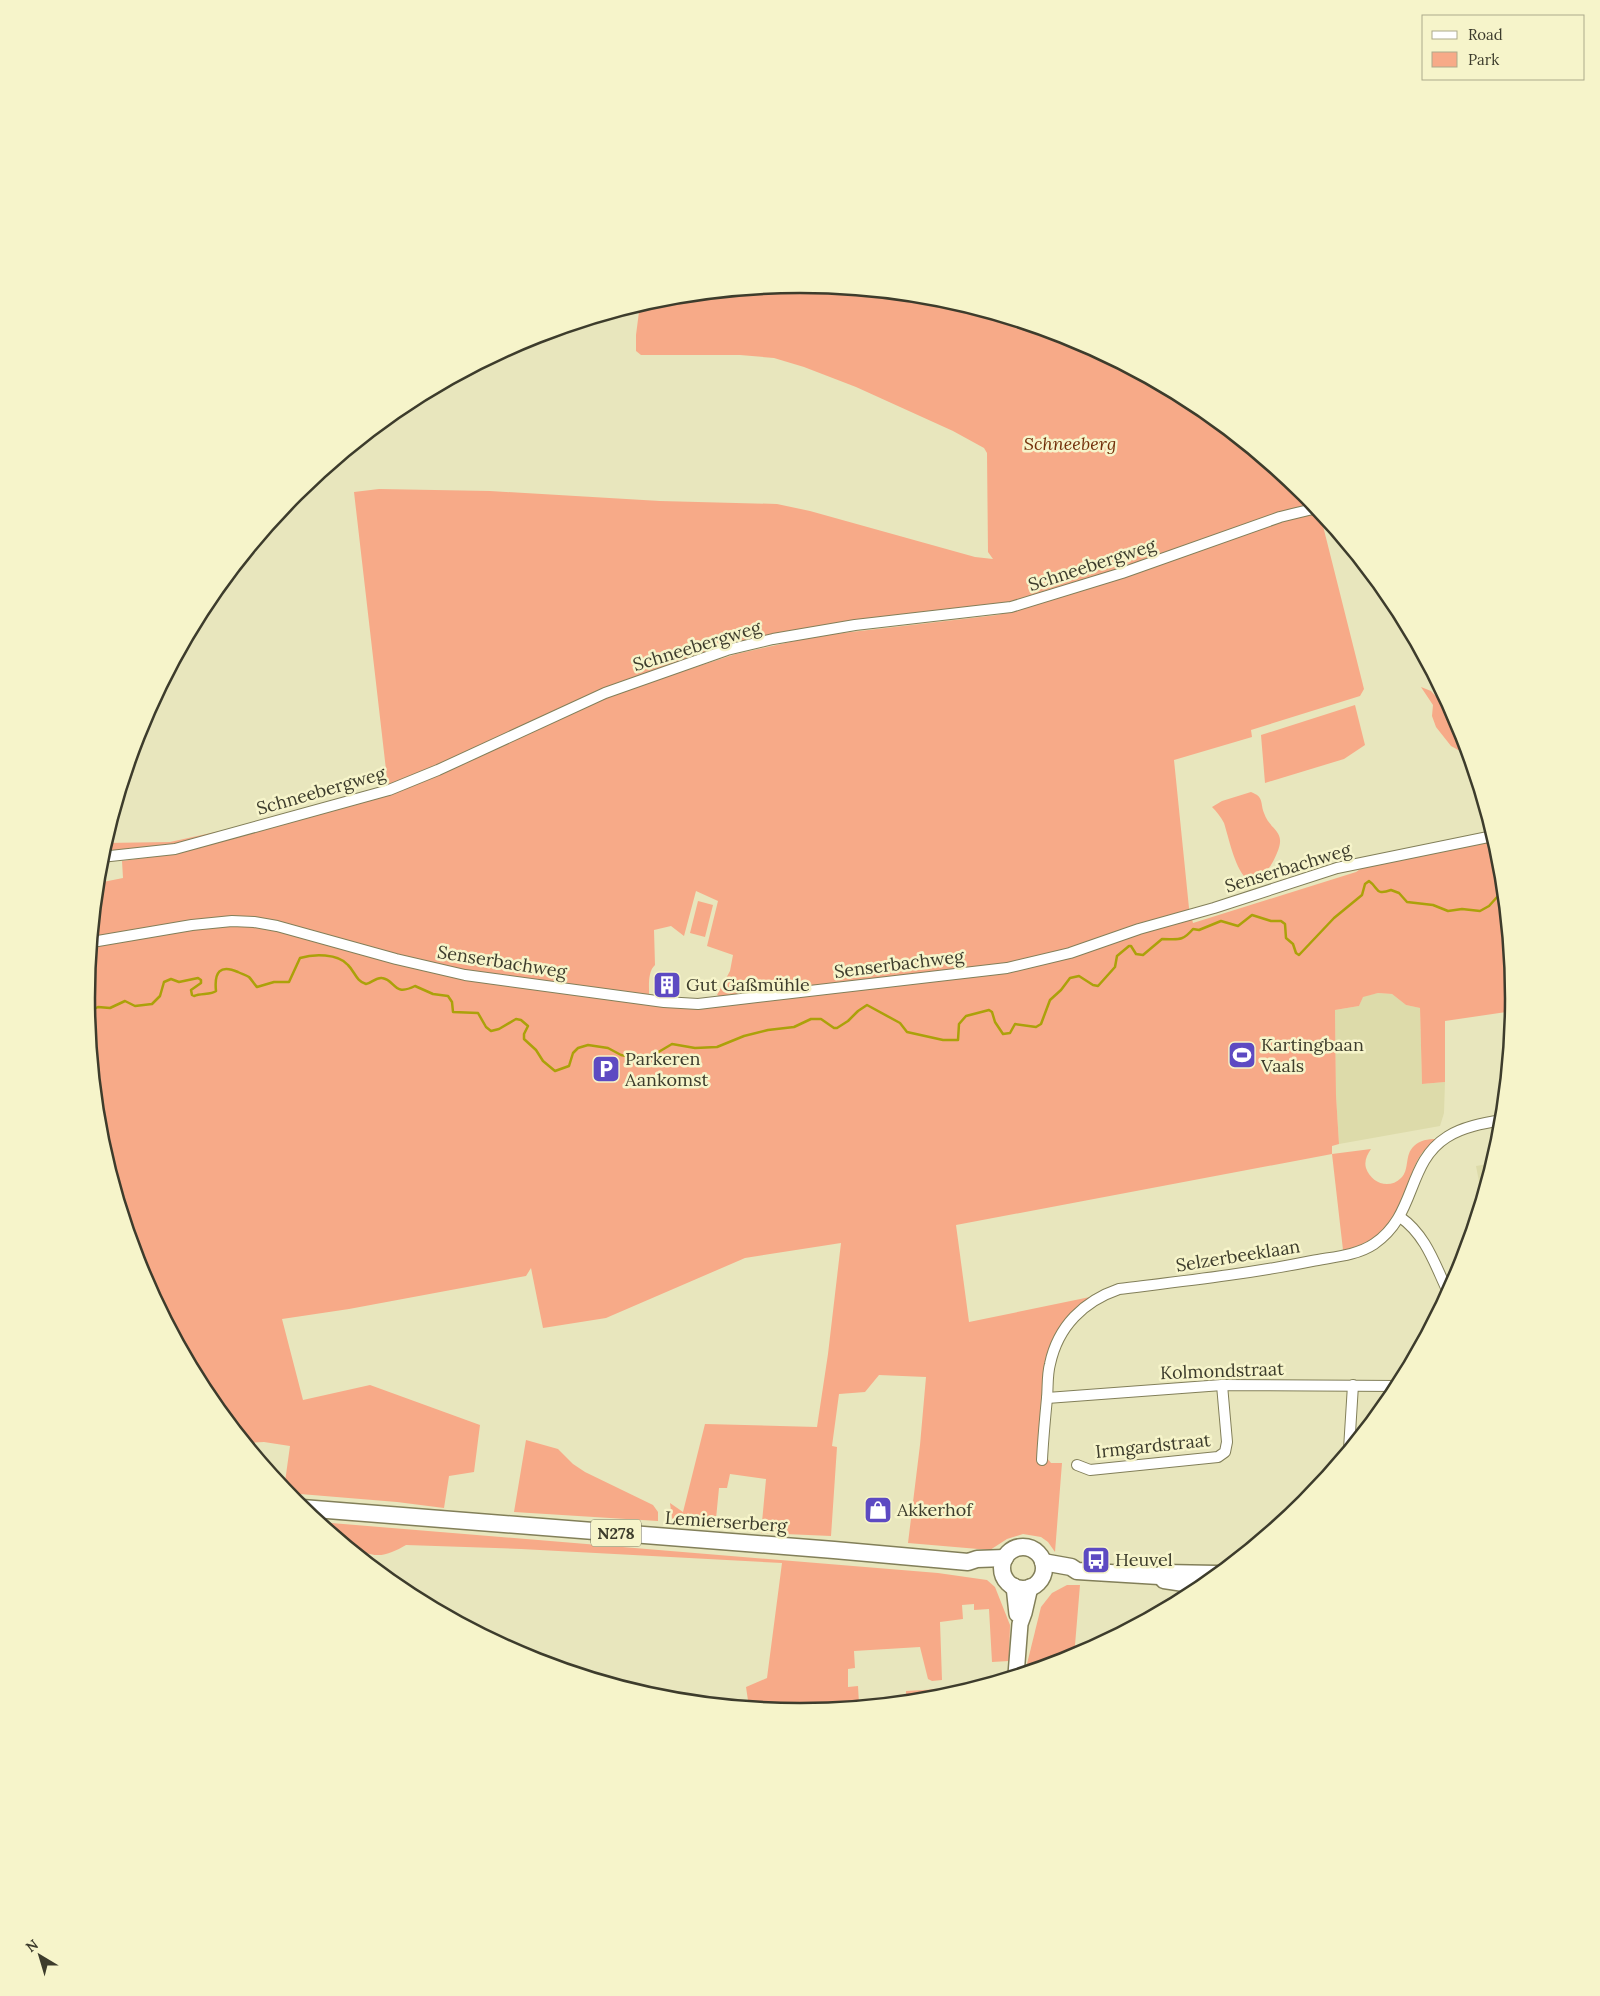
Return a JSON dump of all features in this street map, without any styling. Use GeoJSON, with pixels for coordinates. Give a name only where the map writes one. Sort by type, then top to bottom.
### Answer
{"type":"FeatureCollection","features":[{"type":"Feature","properties":{"kind":"main road","name":"Lemierserberg"},"geometry":{"type":"LineString","coordinates":[[314,1509],[968,1562],[977,1559],[1023,1574]]}},
{"type":"Feature","properties":{"kind":"main road","name":"N278"},"geometry":{"type":"LineString","coordinates":[[1023,1574],[1071,1568],[1077,1571],[1159,1576],[1164,1573],[1207,1573]]}},
{"type":"Feature","properties":{"kind":"main road"},"geometry":{"type":"LineString","coordinates":[[1016,1669],[1023,1574]]}},
{"type":"Feature","properties":{"kind":"main road","name":"N278"},"geometry":{"type":"LineString","coordinates":[[1159,1576],[1163,1580],[1192,1584]]}},
{"type":"Feature","properties":{"kind":"street","name":"Schneebergweg"},"geometry":{"type":"LineString","coordinates":[[110,856],[147,853],[182,847],[388,790],[447,766],[605,693],[727,650],[773,639],[854,625],[1011,608],[1141,567],[1280,517],[1309,510]]}},
{"type":"Feature","properties":{"kind":"street","name":"Senserbachweg"},"geometry":{"type":"LineString","coordinates":[[98,941],[192,925],[232,921],[254,922],[277,926],[396,959],[465,975],[664,1002],[698,1004],[1007,968],[1032,963],[1070,953],[1139,929],[1214,908],[1337,868],[1486,837]]}},
{"type":"Feature","properties":{"kind":"street","name":"Selzerbeeklaan"},"geometry":{"type":"LineString","coordinates":[[1042,1460],[1050,1362],[1061,1332],[1069,1320],[1079,1311],[1105,1294],[1119,1289],[1245,1273],[1344,1255],[1373,1245],[1385,1235],[1400,1217],[1420,1166],[1430,1152],[1447,1137],[1459,1131],[1493,1122]]}},
{"type":"Feature","properties":{"kind":"street"},"geometry":{"type":"LineString","coordinates":[[1400,1217],[1418,1232],[1444,1284]]}},
{"type":"Feature","properties":{"kind":"street","name":"Kolmondstraat"},"geometry":{"type":"LineString","coordinates":[[1047,1398],[1222,1385],[1389,1386]]}},
{"type":"Feature","properties":{"kind":"street","name":"Irmgardstraat"},"geometry":{"type":"LineString","coordinates":[[1077,1465],[1090,1470],[1218,1457],[1225,1452],[1228,1442],[1222,1385]]}},
{"type":"Feature","properties":{"kind":"street"},"geometry":{"type":"LineString","coordinates":[[1349,1439],[1352,1385]]}},
{"type":"Feature","properties":{"kind":"shaded area"},"geometry":{"type":"Polygon","coordinates":[[[1378,993],[1392,994],[1406,1005],[1420,1008],[1422,1084],[1445,1082],[1444,1113],[1440,1126],[1339,1144],[1336,1095],[1335,1010],[1359,1006],[1363,996],[1378,993]]]}},
{"type":"Feature","properties":{"kind":"shaded area"},"geometry":{"type":"Polygon","coordinates":[[[1485,1165],[1480,1185],[1476,1166],[1485,1165]]]}},
{"type":"Feature","properties":{"kind":"green space","name":"Schneeberg"},"geometry":{"type":"Polygon","coordinates":[[[800,293],[892,299],[982,317],[1027,330],[1070,347],[1152,387],[1192,412],[1229,439],[1265,468],[1307,507],[1013,605],[853,622],[753,638],[666,665],[668,676],[736,654],[817,636],[997,615],[1029,607],[1133,574],[1283,520],[1311,512],[1323,525],[1364,689],[1360,696],[1251,730],[1252,737],[1174,760],[1189,908],[1193,923],[1356,872],[1369,863],[1487,840],[1499,906],[1503,952],[1504,1012],[1445,1021],[1445,1082],[1422,1084],[1420,1008],[1406,1005],[1392,994],[1378,993],[1363,997],[1359,1006],[1335,1010],[1336,1095],[1339,1144],[1332,1146],[1332,1154],[956,1225],[969,1322],[1090,1297],[1067,1317],[1062,1326],[1040,1449],[1051,1463],[1062,1463],[1055,1552],[1048,1542],[1041,1537],[1023,1534],[1007,1539],[990,1550],[908,1543],[926,1377],[879,1375],[865,1392],[839,1394],[832,1446],[837,1447],[831,1536],[761,1533],[766,1479],[730,1474],[727,1488],[719,1488],[715,1529],[673,1526],[670,1503],[683,1512],[705,1424],[817,1427],[841,1243],[745,1258],[606,1318],[543,1328],[531,1268],[526,1276],[349,1309],[282,1319],[303,1400],[370,1385],[480,1425],[474,1472],[449,1476],[444,1508],[298,1494],[285,1480],[290,1446],[264,1442],[254,1443],[214,1390],[189,1350],[168,1310],[132,1225],[109,1136],[101,1090],[97,1044],[95,998],[97,952],[105,882],[123,878],[122,861],[164,855],[388,787],[354,492],[379,489],[490,491],[660,501],[777,504],[810,511],[975,557],[993,559],[988,552],[987,453],[984,448],[953,431],[856,387],[804,367],[774,358],[740,355],[641,355],[636,351],[639,312],[708,299],[754,295],[800,293]],[[696,891],[684,936],[671,926],[654,930],[655,965],[649,978],[649,1004],[723,998],[717,995],[730,971],[733,955],[707,946],[718,901],[696,891]]]}},
{"type":"Feature","properties":{"kind":"green space"},"geometry":{"type":"Polygon","coordinates":[[[1421,687],[1431,691],[1438,698],[1460,751],[1451,746],[1436,727],[1432,716],[1433,705],[1421,687]]]}},
{"type":"Feature","properties":{"kind":"green space"},"geometry":{"type":"Polygon","coordinates":[[[1355,705],[1365,745],[1344,759],[1265,783],[1261,735],[1355,705]]]}},
{"type":"Feature","properties":{"kind":"green space"},"geometry":{"type":"Polygon","coordinates":[[[1251,792],[1260,798],[1267,819],[1279,835],[1280,845],[1269,868],[1257,877],[1248,879],[1240,870],[1233,854],[1224,823],[1212,807],[1222,801],[1251,792]]]}},
{"type":"Feature","properties":{"kind":"green space"},"geometry":{"type":"Polygon","coordinates":[[[220,831],[218,834],[176,846],[111,853],[113,843],[170,842],[220,831]]]}},
{"type":"Feature","properties":{"kind":"green space"},"geometry":{"type":"Polygon","coordinates":[[[698,901],[713,905],[705,937],[690,933],[698,901]]]}},
{"type":"Feature","properties":{"kind":"green space"},"geometry":{"type":"Polygon","coordinates":[[[1436,1139],[1418,1159],[1402,1204],[1392,1221],[1370,1240],[1353,1248],[1343,1250],[1332,1154],[1371,1149],[1365,1163],[1368,1173],[1376,1181],[1391,1184],[1404,1175],[1409,1154],[1414,1146],[1424,1140],[1436,1139]]]}},
{"type":"Feature","properties":{"kind":"green space"},"geometry":{"type":"Polygon","coordinates":[[[526,1440],[558,1449],[573,1464],[585,1472],[653,1505],[658,1512],[658,1521],[514,1512],[526,1440]]]}},
{"type":"Feature","properties":{"kind":"green space"},"geometry":{"type":"Polygon","coordinates":[[[329,1523],[938,1573],[987,1580],[995,1587],[1010,1625],[1009,1661],[992,1662],[989,1609],[974,1610],[974,1604],[962,1605],[963,1619],[940,1622],[942,1680],[932,1681],[928,1679],[920,1647],[854,1651],[855,1668],[848,1669],[848,1687],[858,1686],[859,1700],[800,1703],[748,1700],[746,1687],[767,1678],[782,1563],[521,1549],[406,1545],[386,1554],[365,1552],[329,1523]]]}},
{"type":"Feature","properties":{"kind":"green space"},"geometry":{"type":"Polygon","coordinates":[[[1067,1585],[1080,1585],[1075,1647],[1026,1666],[1041,1607],[1052,1593],[1067,1585]]]}},
{"type":"Feature","properties":{"kind":"green space"},"geometry":{"type":"Polygon","coordinates":[[[937,1689],[906,1695],[906,1691],[937,1689]]]}},
{"type":"Feature","properties":{"kind":"waterway"},"geometry":{"type":"LineString","coordinates":[[95,1008],[110,1008],[125,1001],[135,1006],[152,1004],[160,996],[164,982],[171,979],[179,982],[198,978],[201,980],[201,983],[191,990],[192,995],[211,993],[216,991],[217,975],[223,969],[248,976],[257,987],[274,982],[289,982],[300,958],[332,956],[344,961],[363,983],[366,984],[382,978],[387,979],[399,989],[403,990],[415,986],[433,994],[448,996],[452,1002],[453,1012],[478,1013],[486,1027],[491,1031],[499,1029],[516,1019],[521,1020],[528,1026],[524,1039],[536,1050],[543,1061],[555,1071],[569,1066],[573,1053],[578,1048],[588,1045],[608,1048],[621,1055],[645,1060],[672,1044],[695,1048],[717,1047],[744,1036],[768,1030],[794,1027],[811,1019],[821,1019],[837,1028],[867,1005],[900,1023],[907,1032],[943,1040],[958,1040],[959,1024],[966,1016],[989,1010],[992,1012],[995,1022],[1003,1034],[1010,1033],[1015,1024],[1036,1027],[1041,1024],[1050,1000],[1070,978],[1079,976],[1098,986],[1115,967],[1117,956],[1129,946],[1131,946],[1136,954],[1143,955],[1162,939],[1183,938],[1193,929],[1199,930],[1221,921],[1238,926],[1252,915],[1271,921],[1281,921],[1285,924],[1286,938],[1293,944],[1296,953],[1299,955],[1334,918],[1362,895],[1365,884],[1369,881],[1380,892],[1391,890],[1399,893],[1407,902],[1433,905],[1448,911],[1462,909],[1480,911],[1489,906],[1497,897]]}},
{"type":"Feature","properties":{"kind":"place","name":"Gut Gaßmühle"},"geometry":{"type":"Point","coordinates":[667,985]}},
{"type":"Feature","properties":{"kind":"place","name":"Kartingbaan Vaals"},"geometry":{"type":"Point","coordinates":[1242,1055]}},
{"type":"Feature","properties":{"kind":"place","name":"Parkeren Aankomst"},"geometry":{"type":"Point","coordinates":[606,1069]}},
{"type":"Feature","properties":{"kind":"place","name":"Akkerhof"},"geometry":{"type":"Point","coordinates":[878,1510]}},
{"type":"Feature","properties":{"kind":"place","name":"Heuvel"},"geometry":{"type":"Point","coordinates":[1096,1560]}}]}
